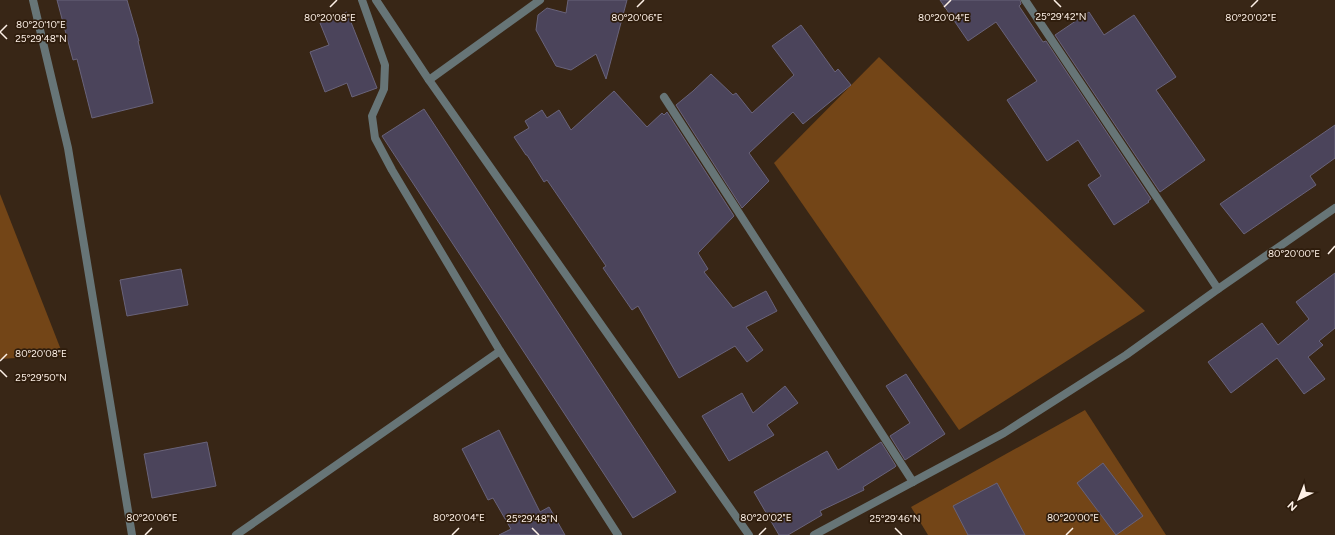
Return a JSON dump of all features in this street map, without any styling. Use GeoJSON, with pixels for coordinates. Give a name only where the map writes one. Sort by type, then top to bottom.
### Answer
{"type":"FeatureCollection","features":[{"type":"Feature","properties":{"kind":"street"},"geometry":{"type":"LineString","coordinates":[[33,0],[68,148],[132,535]]}},
{"type":"Feature","properties":{"kind":"street"},"geometry":{"type":"LineString","coordinates":[[362,0],[385,65],[384,89],[372,116],[375,138],[392,170],[500,352],[618,535]]}},
{"type":"Feature","properties":{"kind":"street"},"geometry":{"type":"LineString","coordinates":[[376,0],[429,80],[749,535]]}},
{"type":"Feature","properties":{"kind":"street"},"geometry":{"type":"LineString","coordinates":[[429,80],[540,0]]}},
{"type":"Feature","properties":{"kind":"street"},"geometry":{"type":"LineString","coordinates":[[1025,0],[1218,289]]}},
{"type":"Feature","properties":{"kind":"street"},"geometry":{"type":"LineString","coordinates":[[664,97],[914,482]]}},
{"type":"Feature","properties":{"kind":"street"},"geometry":{"type":"LineString","coordinates":[[814,535],[1004,433],[1126,355],[1335,208]]}},
{"type":"Feature","properties":{"kind":"street"},"geometry":{"type":"LineString","coordinates":[[236,535],[500,352]]}},
{"type":"Feature","properties":{"kind":"shaded area"},"geometry":{"type":"Polygon","coordinates":[[[879,57],[1145,311],[959,430],[774,163],[879,57]]]}},
{"type":"Feature","properties":{"kind":"shaded area"},"geometry":{"type":"Polygon","coordinates":[[[0,194],[63,355],[0,359],[0,194]]]}},
{"type":"Feature","properties":{"kind":"shaded area"},"geometry":{"type":"Polygon","coordinates":[[[1085,410],[1166,535],[928,535],[911,507],[1085,410]]]}},
{"type":"Feature","properties":{"kind":"building"},"geometry":{"type":"Polygon","coordinates":[[[57,0],[127,0],[139,41],[153,103],[92,118],[77,59],[73,60],[57,0]]]}},
{"type":"Feature","properties":{"kind":"building"},"geometry":{"type":"Polygon","coordinates":[[[568,0],[627,0],[606,79],[596,54],[571,70],[556,66],[536,30],[538,15],[547,8],[566,13],[568,0]]]}},
{"type":"Feature","properties":{"kind":"building"},"geometry":{"type":"Polygon","coordinates":[[[940,0],[1020,0],[1021,4],[1019,6],[1043,42],[1046,41],[1151,199],[1148,201],[1149,202],[1114,225],[1088,185],[1101,176],[1078,140],[1047,161],[1007,100],[1037,81],[996,22],[968,41],[940,0]]]}},
{"type":"Feature","properties":{"kind":"building"},"geometry":{"type":"Polygon","coordinates":[[[347,12],[377,88],[352,97],[347,83],[325,92],[310,52],[329,45],[320,23],[347,12]]]}},
{"type":"Feature","properties":{"kind":"building"},"geometry":{"type":"Polygon","coordinates":[[[1089,12],[1104,35],[1134,15],[1176,77],[1156,90],[1205,160],[1160,192],[1055,35],[1089,12]]]}},
{"type":"Feature","properties":{"kind":"building"},"geometry":{"type":"Polygon","coordinates":[[[801,25],[835,72],[838,69],[851,85],[803,124],[793,112],[749,153],[769,181],[742,208],[676,105],[711,74],[733,95],[736,93],[752,113],[794,75],[772,46],[801,25]]]}},
{"type":"Feature","properties":{"kind":"building"},"geometry":{"type":"Polygon","coordinates":[[[614,91],[647,127],[662,113],[664,115],[667,112],[734,216],[698,253],[708,269],[704,272],[733,308],[766,291],[777,311],[746,327],[763,350],[747,362],[735,346],[679,378],[638,306],[632,310],[603,268],[606,266],[547,180],[544,182],[514,137],[529,128],[525,121],[542,110],[547,118],[559,110],[571,130],[614,91]]]}},
{"type":"Feature","properties":{"kind":"building"},"geometry":{"type":"Polygon","coordinates":[[[424,109],[676,492],[633,518],[382,136],[424,109]]]}},
{"type":"Feature","properties":{"kind":"building"},"geometry":{"type":"Polygon","coordinates":[[[1335,125],[1335,158],[1310,176],[1316,185],[1244,234],[1220,204],[1335,125]]]}},
{"type":"Feature","properties":{"kind":"building"},"geometry":{"type":"Polygon","coordinates":[[[181,269],[188,305],[127,316],[120,280],[181,269]]]}},
{"type":"Feature","properties":{"kind":"building"},"geometry":{"type":"Polygon","coordinates":[[[1335,273],[1335,328],[1319,341],[1323,345],[1308,357],[1325,379],[1304,394],[1277,358],[1231,393],[1208,362],[1262,323],[1278,345],[1309,319],[1296,302],[1335,273]]]}},
{"type":"Feature","properties":{"kind":"building"},"geometry":{"type":"Polygon","coordinates":[[[906,374],[945,434],[905,460],[890,436],[910,423],[886,386],[906,374]]]}},
{"type":"Feature","properties":{"kind":"building"},"geometry":{"type":"Polygon","coordinates":[[[785,386],[798,403],[767,425],[774,435],[729,461],[702,416],[742,393],[753,413],[785,386]]]}},
{"type":"Feature","properties":{"kind":"building"},"geometry":{"type":"Polygon","coordinates":[[[499,430],[540,512],[549,507],[565,535],[499,535],[511,529],[493,498],[488,500],[462,449],[499,430]]]}},
{"type":"Feature","properties":{"kind":"building"},"geometry":{"type":"Polygon","coordinates":[[[207,442],[216,486],[152,498],[144,454],[207,442]]]}},
{"type":"Feature","properties":{"kind":"building"},"geometry":{"type":"Polygon","coordinates":[[[881,442],[896,466],[895,467],[863,487],[864,490],[820,511],[822,515],[788,535],[779,535],[754,492],[827,451],[838,470],[881,442]]]}},
{"type":"Feature","properties":{"kind":"building"},"geometry":{"type":"Polygon","coordinates":[[[1103,463],[1143,516],[1116,535],[1077,483],[1103,463]]]}},
{"type":"Feature","properties":{"kind":"building"},"geometry":{"type":"Polygon","coordinates":[[[997,483],[1025,535],[968,535],[953,506],[997,483]]]}}]}
